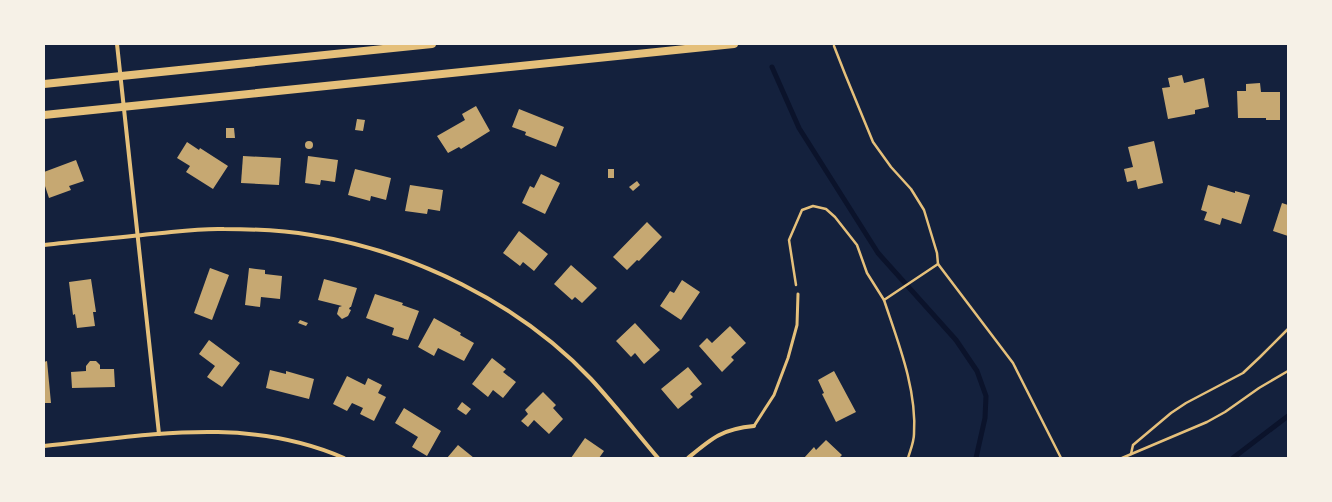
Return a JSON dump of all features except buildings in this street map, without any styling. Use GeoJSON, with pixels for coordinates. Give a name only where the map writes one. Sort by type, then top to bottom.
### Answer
{"type":"FeatureCollection","features":[{"type":"Feature","properties":{"kind":"main road"},"geometry":{"type":"LineString","coordinates":[[44,84],[432,44]]}},
{"type":"Feature","properties":{"kind":"main road"},"geometry":{"type":"LineString","coordinates":[[44,115],[734,44]]}},
{"type":"Feature","properties":{"kind":"street"},"geometry":{"type":"LineString","coordinates":[[117,44],[159,434]]}},
{"type":"Feature","properties":{"kind":"street"},"geometry":{"type":"LineString","coordinates":[[44,245],[222,228],[310,235],[356,244],[400,258],[446,276],[513,314],[568,357],[590,379],[658,458]]}},
{"type":"Feature","properties":{"kind":"street"},"geometry":{"type":"LineString","coordinates":[[688,458],[707,442],[721,434],[737,428],[754,426]]}},
{"type":"Feature","properties":{"kind":"street"},"geometry":{"type":"LineString","coordinates":[[44,446],[159,434],[206,431],[245,432],[285,438],[344,458]]}},
{"type":"Feature","properties":{"kind":"lane"},"geometry":{"type":"LineString","coordinates":[[754,426],[774,395],[788,358],[797,325],[798,294]]}},
{"type":"Feature","properties":{"kind":"path"},"geometry":{"type":"LineString","coordinates":[[834,46],[873,142],[891,167],[911,189],[924,210],[937,253],[938,264],[1013,363],[1061,458]]}},
{"type":"Feature","properties":{"kind":"path"},"geometry":{"type":"LineString","coordinates":[[798,294],[789,240],[802,210],[813,206],[826,208],[857,245],[867,273],[884,300],[900,347],[913,400],[914,435],[908,458]]}},
{"type":"Feature","properties":{"kind":"path"},"geometry":{"type":"LineString","coordinates":[[884,300],[938,264]]}},
{"type":"Feature","properties":{"kind":"path"},"geometry":{"type":"LineString","coordinates":[[1131,454],[1134,445],[1171,413],[1186,403],[1242,373],[1260,358],[1288,329]]}},
{"type":"Feature","properties":{"kind":"path"},"geometry":{"type":"LineString","coordinates":[[1122,458],[1207,422],[1288,371]]}},
{"type":"Feature","properties":{"kind":"waterway"},"geometry":{"type":"LineString","coordinates":[[772,67],[799,128],[878,253],[956,340],[977,371],[986,396],[985,418],[976,458]]}},
{"type":"Feature","properties":{"kind":"waterway"},"geometry":{"type":"LineString","coordinates":[[1233,458],[1288,416]]}}]}
